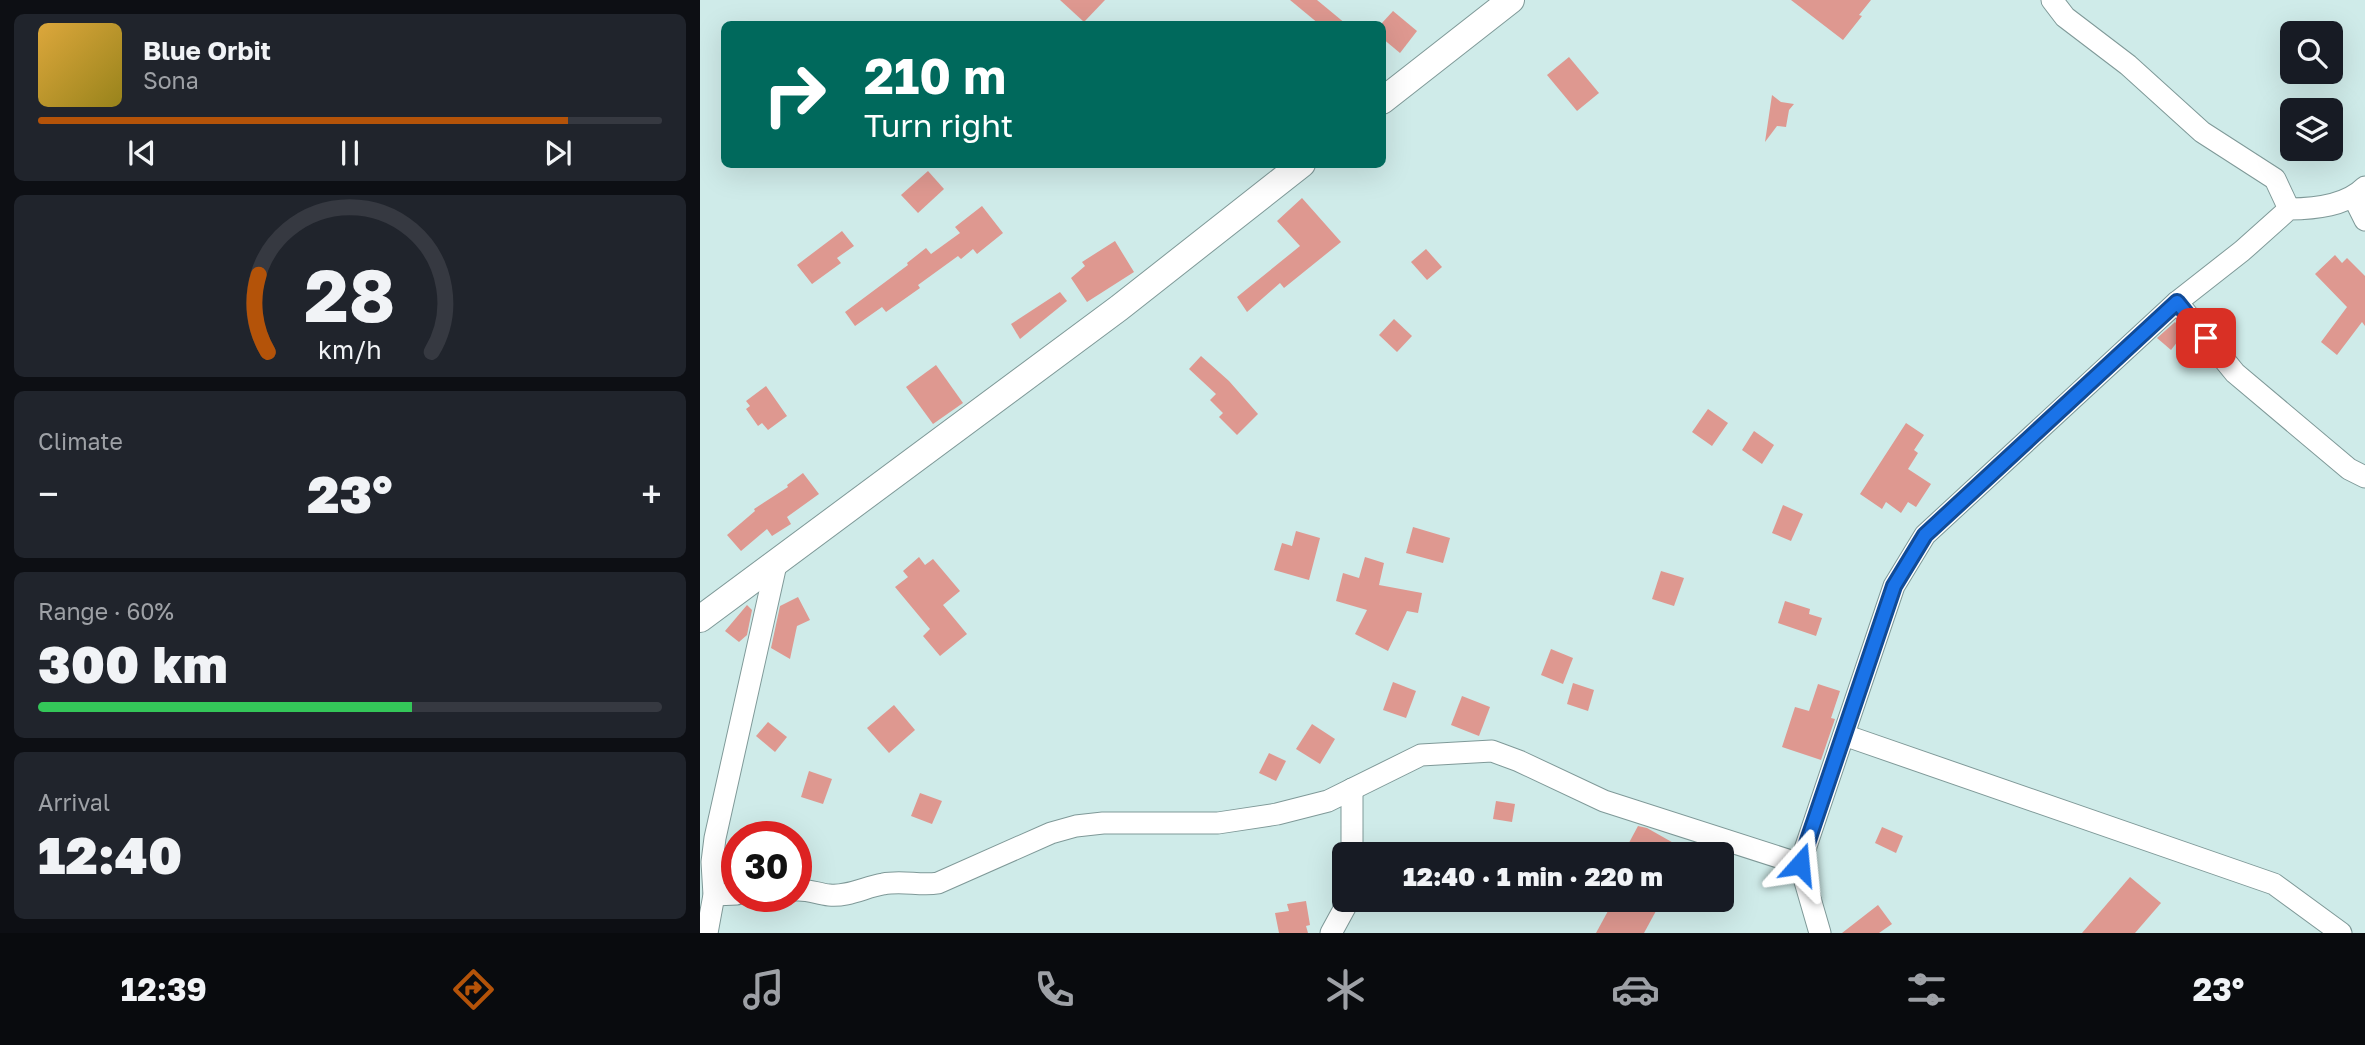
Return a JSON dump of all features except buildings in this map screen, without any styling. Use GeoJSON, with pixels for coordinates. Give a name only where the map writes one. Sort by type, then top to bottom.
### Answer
{"type":"FeatureCollection","features":[{"type":"Feature","properties":{"kind":"street"},"geometry":{"type":"LineString","coordinates":[[1386,98],[1511,0]]}},
{"type":"Feature","properties":{"kind":"street"},"geometry":{"type":"LineString","coordinates":[[2052,0],[2065,16],[2128,65],[2202,132],[2275,179],[2289,209]]}},
{"type":"Feature","properties":{"kind":"street"},"geometry":{"type":"LineString","coordinates":[[700,619],[1110,315],[1297,168]]}},
{"type":"Feature","properties":{"kind":"street"},"geometry":{"type":"LineString","coordinates":[[1820,933],[1800,864],[1894,586],[1925,535],[2177,302],[2242,251],[2289,209],[2311,209],[2360,192],[2365,220]]}},
{"type":"Feature","properties":{"kind":"street"},"geometry":{"type":"LineString","coordinates":[[2177,302],[2235,373],[2349,469],[2365,477]]}},
{"type":"Feature","properties":{"kind":"street"},"geometry":{"type":"LineString","coordinates":[[707,933],[714,895],[712,862],[715,838],[777,561]]}},
{"type":"Feature","properties":{"kind":"street"},"geometry":{"type":"LineString","coordinates":[[1844,735],[2274,884],[2341,933]]}},
{"type":"Feature","properties":{"kind":"street"},"geometry":{"type":"LineString","coordinates":[[812,892],[831,895],[884,884],[906,883],[923,886],[938,883],[1051,833],[1076,826],[1103,822],[1218,823],[1277,814],[1328,801],[1421,755],[1492,751],[1604,801],[1800,864]]}},
{"type":"Feature","properties":{"kind":"street"},"geometry":{"type":"LineString","coordinates":[[1352,789],[1352,842]]}},
{"type":"Feature","properties":{"kind":"street"},"geometry":{"type":"LineString","coordinates":[[714,895],[721,895]]}},
{"type":"Feature","properties":{"kind":"street"},"geometry":{"type":"LineString","coordinates":[[1331,933],[1342,912]]}},
{"type":"Feature","properties":{"kind":"route"},"geometry":{"type":"LineString","coordinates":[[1800,864],[1894,586],[1925,535],[2177,302],[2206,338]]}}]}
